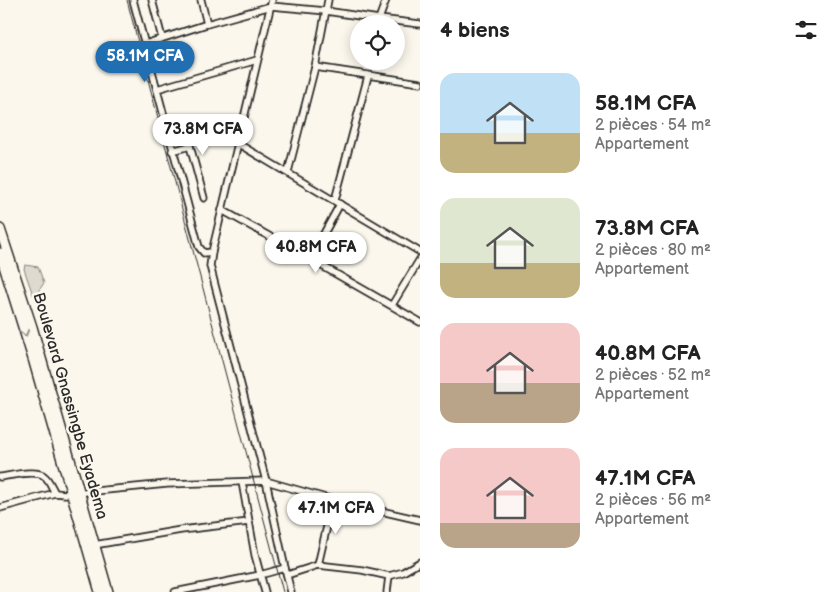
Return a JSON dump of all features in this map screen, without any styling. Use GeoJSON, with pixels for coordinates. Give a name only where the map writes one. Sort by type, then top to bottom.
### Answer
{"type":"FeatureCollection","features":[{"type":"Feature","properties":{"kind":"highway","name":"Boulevard Gnassingbe Eyadema"},"geometry":{"type":"LineString","coordinates":[[0,229],[32,327],[100,592]]}},
{"type":"Feature","properties":{"kind":"highway","name":"Boulevard Gnassingbe Eyadema"},"geometry":{"type":"LineString","coordinates":[[0,253],[108,592]]}},
{"type":"Feature","properties":{"kind":"street"},"geometry":{"type":"LineString","coordinates":[[133,0],[198,247],[204,253],[212,252]]}},
{"type":"Feature","properties":{"kind":"street"},"geometry":{"type":"LineString","coordinates":[[152,0],[162,38]]}},
{"type":"Feature","properties":{"kind":"street"},"geometry":{"type":"LineString","coordinates":[[201,0],[207,24]]}},
{"type":"Feature","properties":{"kind":"street"},"geometry":{"type":"LineString","coordinates":[[288,172],[315,67],[328,0]]}},
{"type":"Feature","properties":{"kind":"street"},"geometry":{"type":"LineString","coordinates":[[381,15],[386,0]]}},
{"type":"Feature","properties":{"kind":"street"},"geometry":{"type":"LineString","coordinates":[[145,44],[271,3],[350,15]]}},
{"type":"Feature","properties":{"kind":"street"},"geometry":{"type":"LineString","coordinates":[[271,3],[210,266],[266,481],[291,592]]}},
{"type":"Feature","properties":{"kind":"street"},"geometry":{"type":"LineString","coordinates":[[405,23],[420,24]]}},
{"type":"Feature","properties":{"kind":"street"},"geometry":{"type":"LineString","coordinates":[[157,89],[257,60]]}},
{"type":"Feature","properties":{"kind":"street"},"geometry":{"type":"LineString","coordinates":[[315,67],[420,83]]}},
{"type":"Feature","properties":{"kind":"street"},"geometry":{"type":"LineString","coordinates":[[310,259],[337,202],[368,76]]}},
{"type":"Feature","properties":{"kind":"street"},"geometry":{"type":"LineString","coordinates":[[183,120],[204,198]]}},
{"type":"Feature","properties":{"kind":"street"},"geometry":{"type":"LineString","coordinates":[[237,143],[420,252]]}},
{"type":"Feature","properties":{"kind":"street"},"geometry":{"type":"LineString","coordinates":[[172,151],[190,146]]}},
{"type":"Feature","properties":{"kind":"street"},"geometry":{"type":"LineString","coordinates":[[222,210],[420,322]]}},
{"type":"Feature","properties":{"kind":"street"},"geometry":{"type":"LineString","coordinates":[[392,305],[420,259]]}},
{"type":"Feature","properties":{"kind":"street"},"geometry":{"type":"LineString","coordinates":[[0,477],[14,474],[41,474],[46,477],[55,493]]}},
{"type":"Feature","properties":{"kind":"street"},"geometry":{"type":"LineString","coordinates":[[0,508],[55,493],[65,494],[167,484],[266,481],[333,500],[420,520]]}},
{"type":"Feature","properties":{"kind":"street"},"geometry":{"type":"LineString","coordinates":[[242,482],[265,592]]}},
{"type":"Feature","properties":{"kind":"street"},"geometry":{"type":"LineString","coordinates":[[318,565],[333,500]]}},
{"type":"Feature","properties":{"kind":"street"},"geometry":{"type":"LineString","coordinates":[[94,545],[181,530],[249,522]]}},
{"type":"Feature","properties":{"kind":"street"},"geometry":{"type":"LineString","coordinates":[[287,575],[318,565],[362,570],[389,576],[403,572],[420,562]]}},
{"type":"Feature","properties":{"kind":"street"},"geometry":{"type":"LineString","coordinates":[[175,592],[198,590],[285,568]]}},
{"type":"Feature","properties":{"kind":"street"},"geometry":{"type":"LineString","coordinates":[[387,592],[389,576]]}},
{"type":"Feature","properties":{"kind":"shaded area"},"geometry":{"type":"Polygon","coordinates":[[[25,265],[38,267],[44,283],[35,296],[24,269],[25,265]]]}},
{"type":"Feature","properties":{"kind":"railway"},"geometry":{"type":"LineString","coordinates":[[127,0],[283,592]]}}]}
